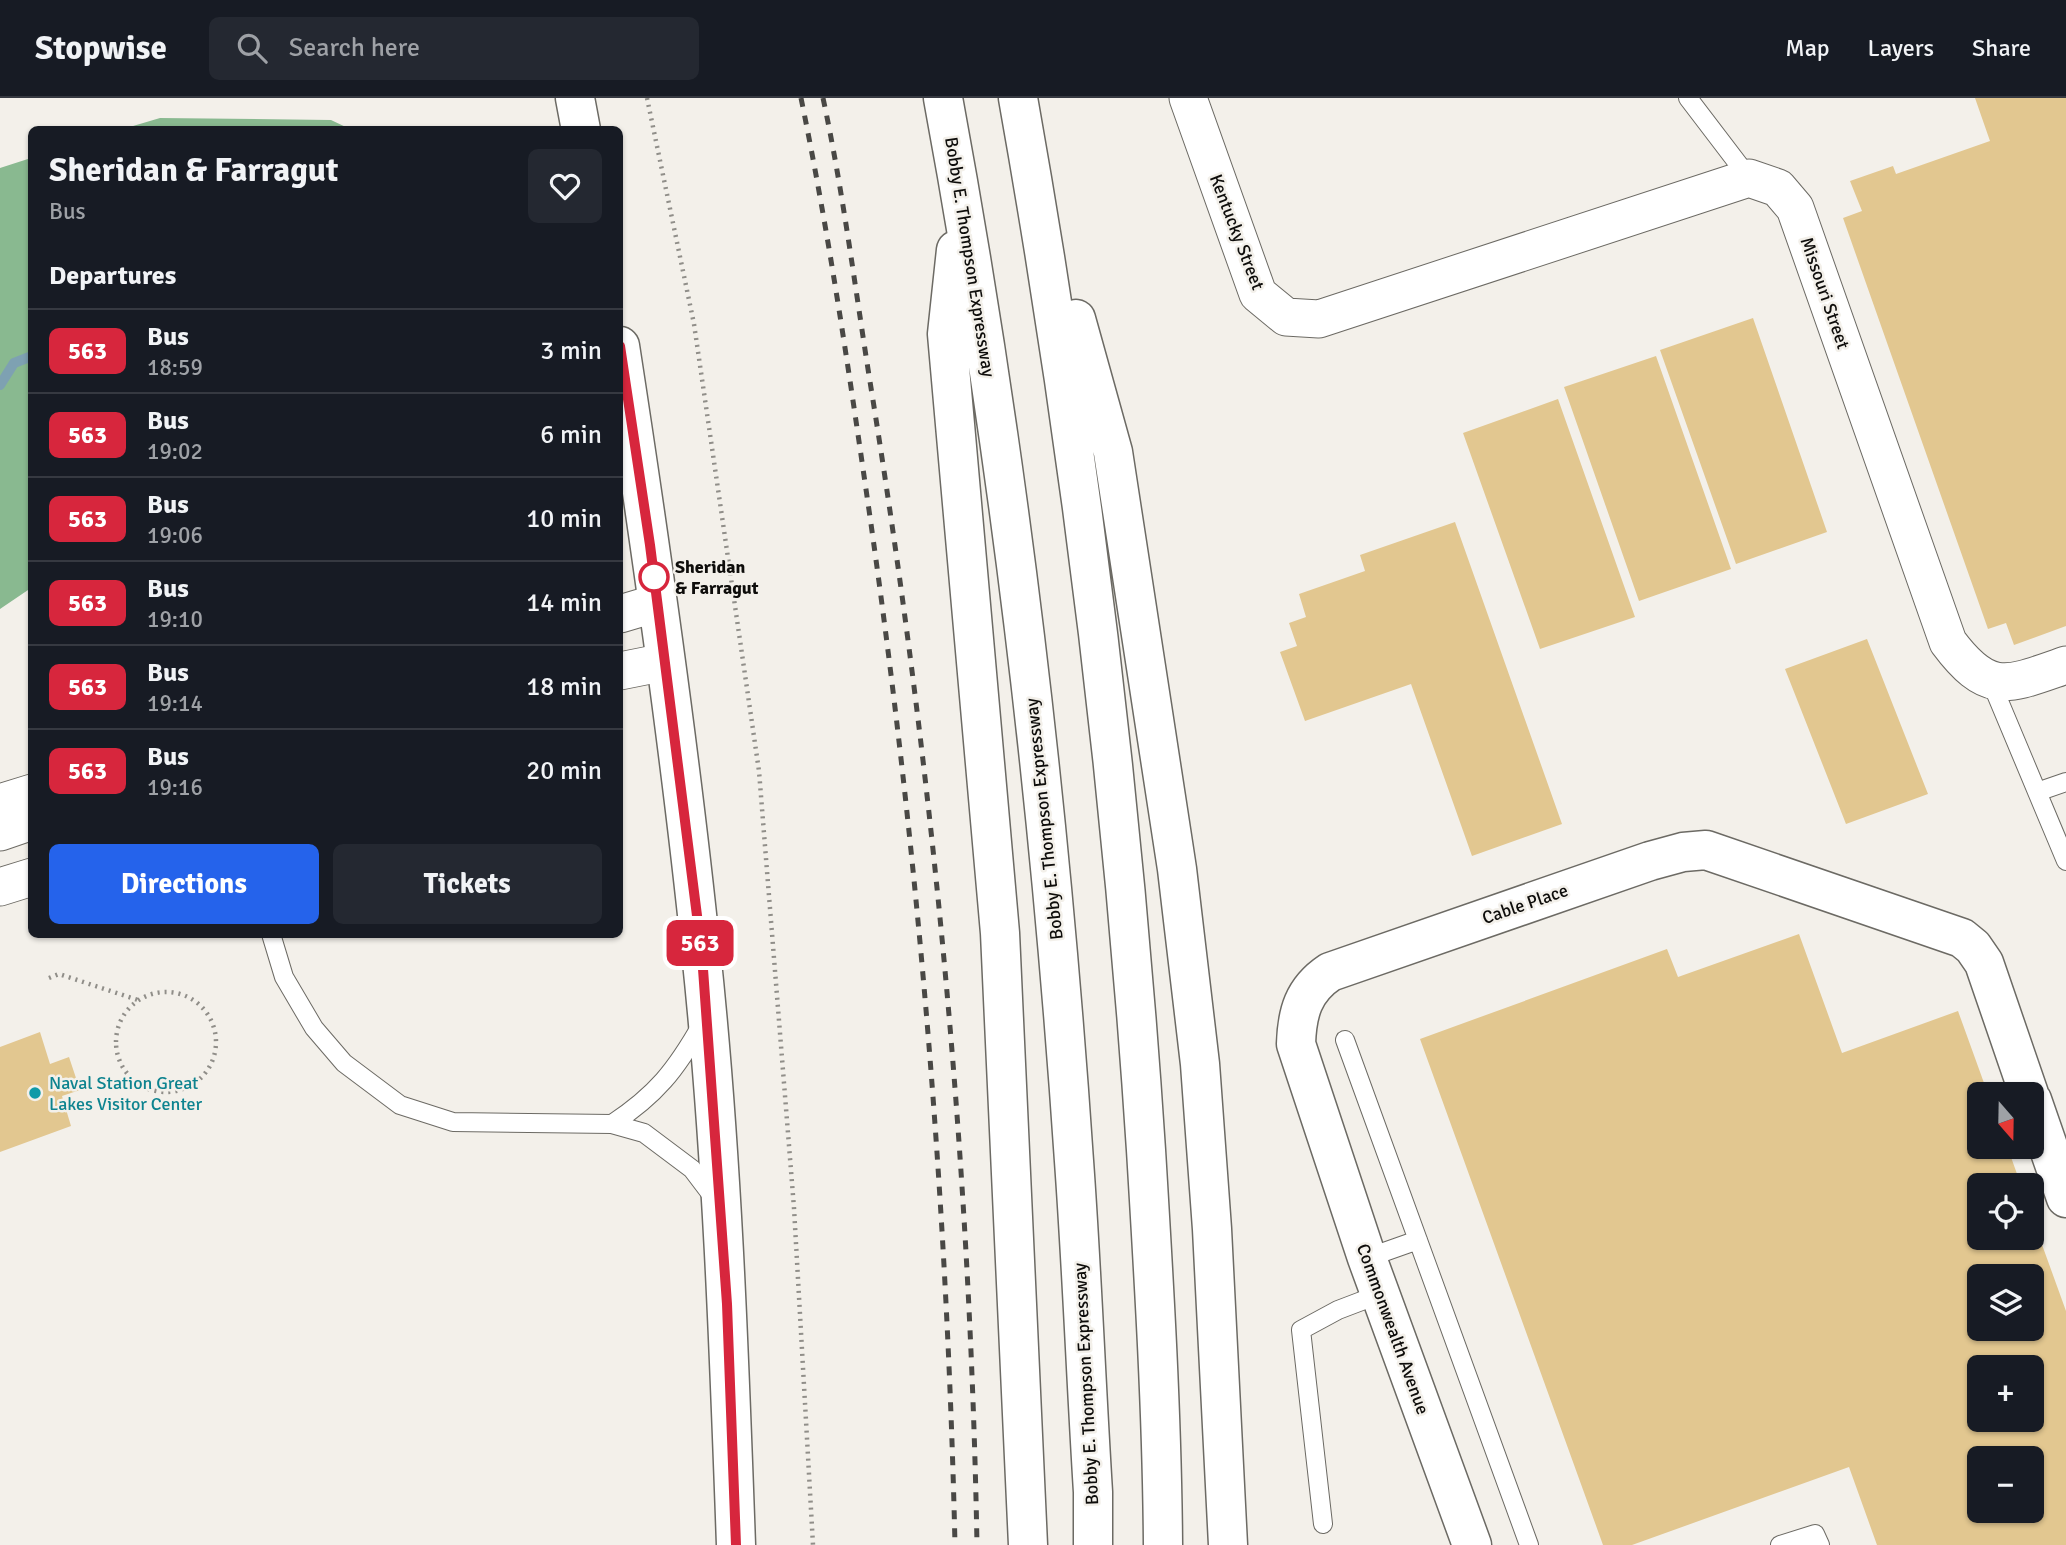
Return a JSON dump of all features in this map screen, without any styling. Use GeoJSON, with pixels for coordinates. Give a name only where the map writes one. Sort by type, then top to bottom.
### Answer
{"type":"FeatureCollection","features":[{"type":"Feature","properties":{"kind":"main road"},"geometry":{"type":"LineString","coordinates":[[575,98],[580,126]]}},
{"type":"Feature","properties":{"kind":"main road","name":"Bobby E. Thompson Expressway"},"geometry":{"type":"LineString","coordinates":[[943,98],[962,199],[1005,477],[1052,889],[1074,1162],[1093,1492],[1093,1545]]}},
{"type":"Feature","properties":{"kind":"main road"},"geometry":{"type":"LineString","coordinates":[[1018,98],[1067,400],[1116,783],[1136,1005],[1156,1322],[1163,1545]]}},
{"type":"Feature","properties":{"kind":"main road"},"geometry":{"type":"LineString","coordinates":[[1025,138],[1113,452],[1177,869],[1202,1092],[1228,1545]]}},
{"type":"Feature","properties":{"kind":"main road"},"geometry":{"type":"LineString","coordinates":[[962,199],[947,334],[1000,933],[1028,1545]]}},
{"type":"Feature","properties":{"kind":"main road"},"geometry":{"type":"LineString","coordinates":[[623,367],[665,662],[702,955],[727,1304],[736,1545]]}},
{"type":"Feature","properties":{"kind":"main road","name":"Cable Place"},"geometry":{"type":"LineString","coordinates":[[1316,1112],[1296,1044],[1297,1018],[1315,982],[1330,972],[1683,852],[1706,850],[1870,904],[1962,938],[1973,947],[1984,963],[2025,1082]]}},
{"type":"Feature","properties":{"kind":"main road","name":"Commonwealth Avenue"},"geometry":{"type":"LineString","coordinates":[[1316,1112],[1472,1545]]}},
{"type":"Feature","properties":{"kind":"main road"},"geometry":{"type":"LineString","coordinates":[[2044,1135],[2066,1198]]}},
{"type":"Feature","properties":{"kind":"street","name":"Kentucky Street"},"geometry":{"type":"LineString","coordinates":[[1188,98],[1258,294],[1286,317],[1319,319],[1749,178]]}},
{"type":"Feature","properties":{"kind":"street","name":"Missouri Street"},"geometry":{"type":"LineString","coordinates":[[1749,178],[1778,188],[1795,208],[1948,642],[1966,667],[1991,682]]}},
{"type":"Feature","properties":{"kind":"street"},"geometry":{"type":"LineString","coordinates":[[623,613],[657,603]]}},
{"type":"Feature","properties":{"kind":"street"},"geometry":{"type":"LineString","coordinates":[[623,670],[665,662]]}},
{"type":"Feature","properties":{"kind":"street"},"geometry":{"type":"LineString","coordinates":[[1991,682],[2019,681],[2066,665]]}},
{"type":"Feature","properties":{"kind":"street"},"geometry":{"type":"LineString","coordinates":[[0,803],[28,794]]}},
{"type":"Feature","properties":{"kind":"street"},"geometry":{"type":"LineString","coordinates":[[0,832],[28,822]]}},
{"type":"Feature","properties":{"kind":"street"},"geometry":{"type":"LineString","coordinates":[[0,887],[28,878]]}},
{"type":"Feature","properties":{"kind":"lane"},"geometry":{"type":"LineString","coordinates":[[1688,98],[1749,178]]}},
{"type":"Feature","properties":{"kind":"lane"},"geometry":{"type":"LineString","coordinates":[[1991,682],[2066,861]]}},
{"type":"Feature","properties":{"kind":"lane"},"geometry":{"type":"LineString","coordinates":[[2037,792],[2066,782]]}},
{"type":"Feature","properties":{"kind":"lane"},"geometry":{"type":"LineString","coordinates":[[269,938],[284,977],[300,1008],[321,1037],[362,1078],[400,1105],[453,1122],[612,1124],[644,1133],[692,1169],[720,1207]]}},
{"type":"Feature","properties":{"kind":"lane"},"geometry":{"type":"LineString","coordinates":[[612,1124],[639,1107],[677,1068],[706,1018]]}},
{"type":"Feature","properties":{"kind":"lane"},"geometry":{"type":"LineString","coordinates":[[1345,1040],[1529,1545]]}},
{"type":"Feature","properties":{"kind":"lane"},"geometry":{"type":"LineString","coordinates":[[1367,1258],[1418,1240]]}},
{"type":"Feature","properties":{"kind":"lane"},"geometry":{"type":"LineString","coordinates":[[1323,1524],[1301,1330],[1380,1294]]}},
{"type":"Feature","properties":{"kind":"lane"},"geometry":{"type":"LineString","coordinates":[[1780,1545],[1815,1534],[1820,1545]]}},
{"type":"Feature","properties":{"kind":"path"},"geometry":{"type":"LineString","coordinates":[[647,98],[694,324],[759,771],[794,1208],[813,1545]]}},
{"type":"Feature","properties":{"kind":"path"},"geometry":{"type":"LineString","coordinates":[[49,978],[59,974],[139,1000],[157,992],[174,992],[190,997],[202,1007],[212,1022],[216,1038],[215,1054],[208,1069],[197,1081],[183,1089],[166,1092],[150,1090],[135,1082],[124,1070],[117,1055],[119,1022],[139,1000]]}},
{"type":"Feature","properties":{"kind":"green space"},"geometry":{"type":"Polygon","coordinates":[[[160,118],[331,120],[344,126],[133,126],[160,118]]]}},
{"type":"Feature","properties":{"kind":"green space"},"geometry":{"type":"Polygon","coordinates":[[[28,159],[28,590],[0,609],[0,168],[28,159]]]}},
{"type":"Feature","properties":{"kind":"building"},"geometry":{"type":"Polygon","coordinates":[[[1975,98],[2066,98],[2066,626],[2014,645],[2006,623],[1988,629],[1843,218],[1862,211],[1850,181],[1893,166],[1896,174],[1990,141],[1975,98]]]}},
{"type":"Feature","properties":{"kind":"building"},"geometry":{"type":"Polygon","coordinates":[[[1753,318],[1827,532],[1736,564],[1660,350],[1753,318]]]}},
{"type":"Feature","properties":{"kind":"building"},"geometry":{"type":"Polygon","coordinates":[[[1656,356],[1731,569],[1639,601],[1564,387],[1656,356]]]}},
{"type":"Feature","properties":{"kind":"building"},"geometry":{"type":"Polygon","coordinates":[[[1558,399],[1635,617],[1540,649],[1463,433],[1558,399]]]}},
{"type":"Feature","properties":{"kind":"building"},"geometry":{"type":"Polygon","coordinates":[[[1455,522],[1562,824],[1472,856],[1411,684],[1305,721],[1280,652],[1297,646],[1289,623],[1306,617],[1299,594],[1365,571],[1360,555],[1455,522]]]}},
{"type":"Feature","properties":{"kind":"building"},"geometry":{"type":"Polygon","coordinates":[[[1867,639],[1928,794],[1846,824],[1785,669],[1867,639]]]}},
{"type":"Feature","properties":{"kind":"building"},"geometry":{"type":"Polygon","coordinates":[[[1799,934],[1842,1053],[1958,1011],[1984,1082],[1967,1082],[1967,1159],[2012,1159],[2017,1173],[1967,1173],[1967,1250],[2044,1250],[2066,1311],[2066,1545],[1877,1545],[1849,1467],[1632,1545],[1603,1545],[1420,1039],[1667,949],[1678,977],[1799,934]]]}},
{"type":"Feature","properties":{"kind":"building","name":"Naval Station Great Lakes Visitor Center"},"geometry":{"type":"Polygon","coordinates":[[[40,1032],[50,1064],[69,1057],[80,1090],[62,1096],[71,1126],[0,1152],[0,1047],[40,1032]]]}},
{"type":"Feature","properties":{"kind":"waterway"},"geometry":{"type":"LineString","coordinates":[[0,385],[14,363],[28,358]]}},
{"type":"Feature","properties":{"kind":"railway"},"geometry":{"type":"LineString","coordinates":[[801,98],[830,252],[869,510],[916,897],[945,1285],[955,1545]]}},
{"type":"Feature","properties":{"kind":"railway"},"geometry":{"type":"LineString","coordinates":[[823,98],[844,209],[894,537],[930,824],[957,1112],[973,1401],[977,1545]]}},
{"type":"Feature","properties":{"kind":"bus line","name":"563"},"geometry":{"type":"LineString","coordinates":[[623,366],[650,545],[702,955],[727,1304],[736,1545]]}},
{"type":"Feature","properties":{"kind":"place","name":"Sheridan & Farragut"},"geometry":{"type":"Point","coordinates":[654,577]}},
{"type":"Feature","properties":{"kind":"place","name":"Naval Station Great Lakes Visitor Center"},"geometry":{"type":"Point","coordinates":[35,1093]}}]}
